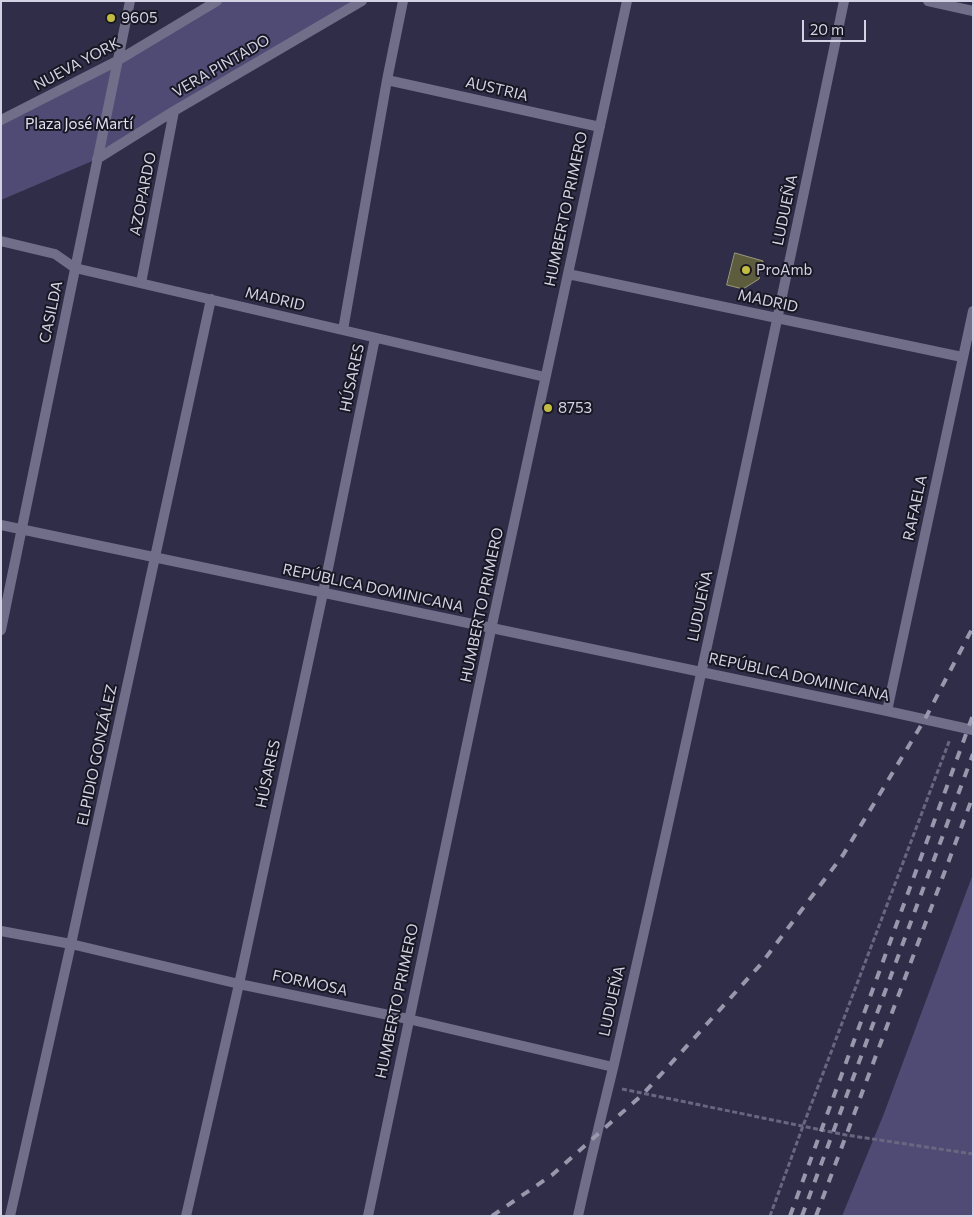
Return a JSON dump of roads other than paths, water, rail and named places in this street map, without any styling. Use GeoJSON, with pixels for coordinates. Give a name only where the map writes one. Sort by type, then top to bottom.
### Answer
{"type":"FeatureCollection","features":[{"type":"Feature","properties":{"kind":"street","name":"CASILDA"},"geometry":{"type":"LineString","coordinates":[[1,630],[130,1]]}},
{"type":"Feature","properties":{"kind":"street","name":"NUEVA YORK"},"geometry":{"type":"LineString","coordinates":[[3,119],[118,61],[203,6],[217,1]]}},
{"type":"Feature","properties":{"kind":"street","name":"VERA PINTADO"},"geometry":{"type":"LineString","coordinates":[[97,159],[362,1]]}},
{"type":"Feature","properties":{"kind":"street","name":"HÚSARES"},"geometry":{"type":"LineString","coordinates":[[343,330],[387,80],[403,1]]}},
{"type":"Feature","properties":{"kind":"street","name":"HUMBERTO PRIMERO"},"geometry":{"type":"LineString","coordinates":[[368,1216],[408,1019],[627,1]]}},
{"type":"Feature","properties":{"kind":"street","name":"LUDUEÑA"},"geometry":{"type":"LineString","coordinates":[[578,1216],[701,672],[778,318],[844,1]]}},
{"type":"Feature","properties":{"kind":"street"},"geometry":{"type":"LineString","coordinates":[[928,1],[973,11]]}},
{"type":"Feature","properties":{"kind":"street","name":"AUSTRIA"},"geometry":{"type":"LineString","coordinates":[[387,80],[600,127]]}},
{"type":"Feature","properties":{"kind":"street","name":"AZOPARDO"},"geometry":{"type":"LineString","coordinates":[[141,283],[174,112]]}},
{"type":"Feature","properties":{"kind":"street","name":"MADRID"},"geometry":{"type":"LineString","coordinates":[[1,241],[55,254],[75,268],[545,377]]}},
{"type":"Feature","properties":{"kind":"street","name":"MADRID"},"geometry":{"type":"LineString","coordinates":[[568,274],[962,357]]}},
{"type":"Feature","properties":{"kind":"street","name":"ELPIDIO GONZÁLEZ"},"geometry":{"type":"LineString","coordinates":[[10,1216],[211,300]]}},
{"type":"Feature","properties":{"kind":"street","name":"RAFAELA"},"geometry":{"type":"LineString","coordinates":[[887,711],[973,311]]}},
{"type":"Feature","properties":{"kind":"street","name":"HÚSARES"},"geometry":{"type":"LineString","coordinates":[[186,1216],[239,984],[375,338]]}},
{"type":"Feature","properties":{"kind":"street","name":"REPÚBLICA DOMINICANA"},"geometry":{"type":"LineString","coordinates":[[1,525],[973,730]]}},
{"type":"Feature","properties":{"kind":"street","name":"FORMOSA"},"geometry":{"type":"LineString","coordinates":[[1,931],[71,944],[239,984],[408,1019],[613,1067]]}},
{"type":"Feature","properties":{"kind":"railway"},"geometry":{"type":"LineString","coordinates":[[492,1216],[552,1175],[643,1094],[761,964],[843,855],[925,719],[973,627]]}},
{"type":"Feature","properties":{"kind":"railway"},"geometry":{"type":"LineString","coordinates":[[790,1216],[973,715]]}},
{"type":"Feature","properties":{"kind":"railway"},"geometry":{"type":"LineString","coordinates":[[802,1216],[973,754]]}},
{"type":"Feature","properties":{"kind":"railway"},"geometry":{"type":"LineString","coordinates":[[816,1216],[973,796]]}},
{"type":"Feature","properties":{"kind":"place","name":"9605"},"geometry":{"type":"Point","coordinates":[111,18]}},
{"type":"Feature","properties":{"kind":"place","name":"ProAmb"},"geometry":{"type":"Point","coordinates":[746,270]}},
{"type":"Feature","properties":{"kind":"place","name":"8753"},"geometry":{"type":"Point","coordinates":[548,408]}},
{"type":"Feature","properties":{"kind":"park label","name":"Plaza José Martí"},"geometry":{"type":"Point","coordinates":[79,124]}}]}
